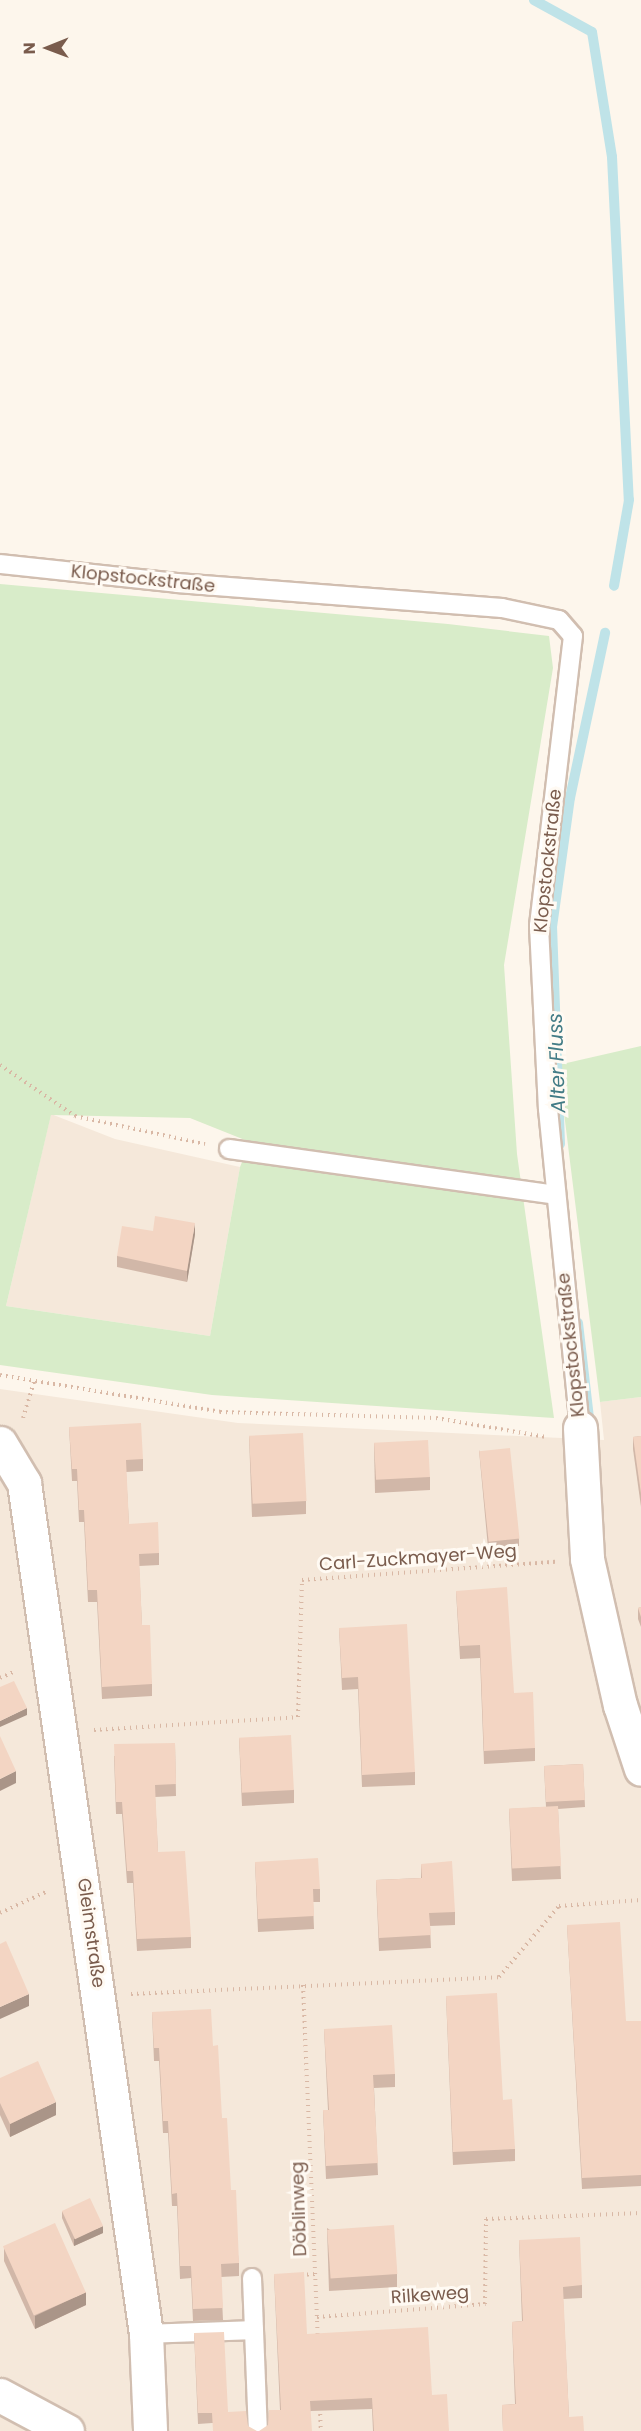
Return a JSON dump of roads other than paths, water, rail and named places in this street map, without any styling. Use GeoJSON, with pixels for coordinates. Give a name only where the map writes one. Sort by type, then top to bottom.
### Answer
{"type":"FeatureCollection","features":[{"type":"Feature","properties":{"kind":"street","name":"Klopstockstraße"},"geometry":{"type":"LineString","coordinates":[[580,1435],[587,1559],[620,1705],[641,1769]]}},
{"type":"Feature","properties":{"kind":"street","name":"Gleimstraße"},"geometry":{"type":"LineString","coordinates":[[0,1443],[24,1483],[100,1995],[146,2334],[150,2431]]}},
{"type":"Feature","properties":{"kind":"street"},"geometry":{"type":"LineString","coordinates":[[0,2395],[67,2431]]}},
{"type":"Feature","properties":{"kind":"lane","name":"Klopstockstraße"},"geometry":{"type":"LineString","coordinates":[[0,564],[177,583],[502,608],[559,620],[573,636],[539,926],[556,1195],[580,1435]]}},
{"type":"Feature","properties":{"kind":"lane"},"geometry":{"type":"LineString","coordinates":[[229,1149],[556,1195]]}},
{"type":"Feature","properties":{"kind":"lane"},"geometry":{"type":"LineString","coordinates":[[252,2278],[258,2431]]}},
{"type":"Feature","properties":{"kind":"lane"},"geometry":{"type":"LineString","coordinates":[[146,2334],[254,2330]]}},
{"type":"Feature","properties":{"kind":"waterway"},"geometry":{"type":"LineString","coordinates":[[534,0],[592,32],[612,157],[629,500],[614,586]]}},
{"type":"Feature","properties":{"kind":"waterway","name":"Alter Fluss"},"geometry":{"type":"LineString","coordinates":[[560,1144],[552,927],[570,798],[605,633]]}},
{"type":"Feature","properties":{"kind":"waterway","name":"Alter Fluss"},"geometry":{"type":"LineString","coordinates":[[578,1323],[590,1427]]}}]}
